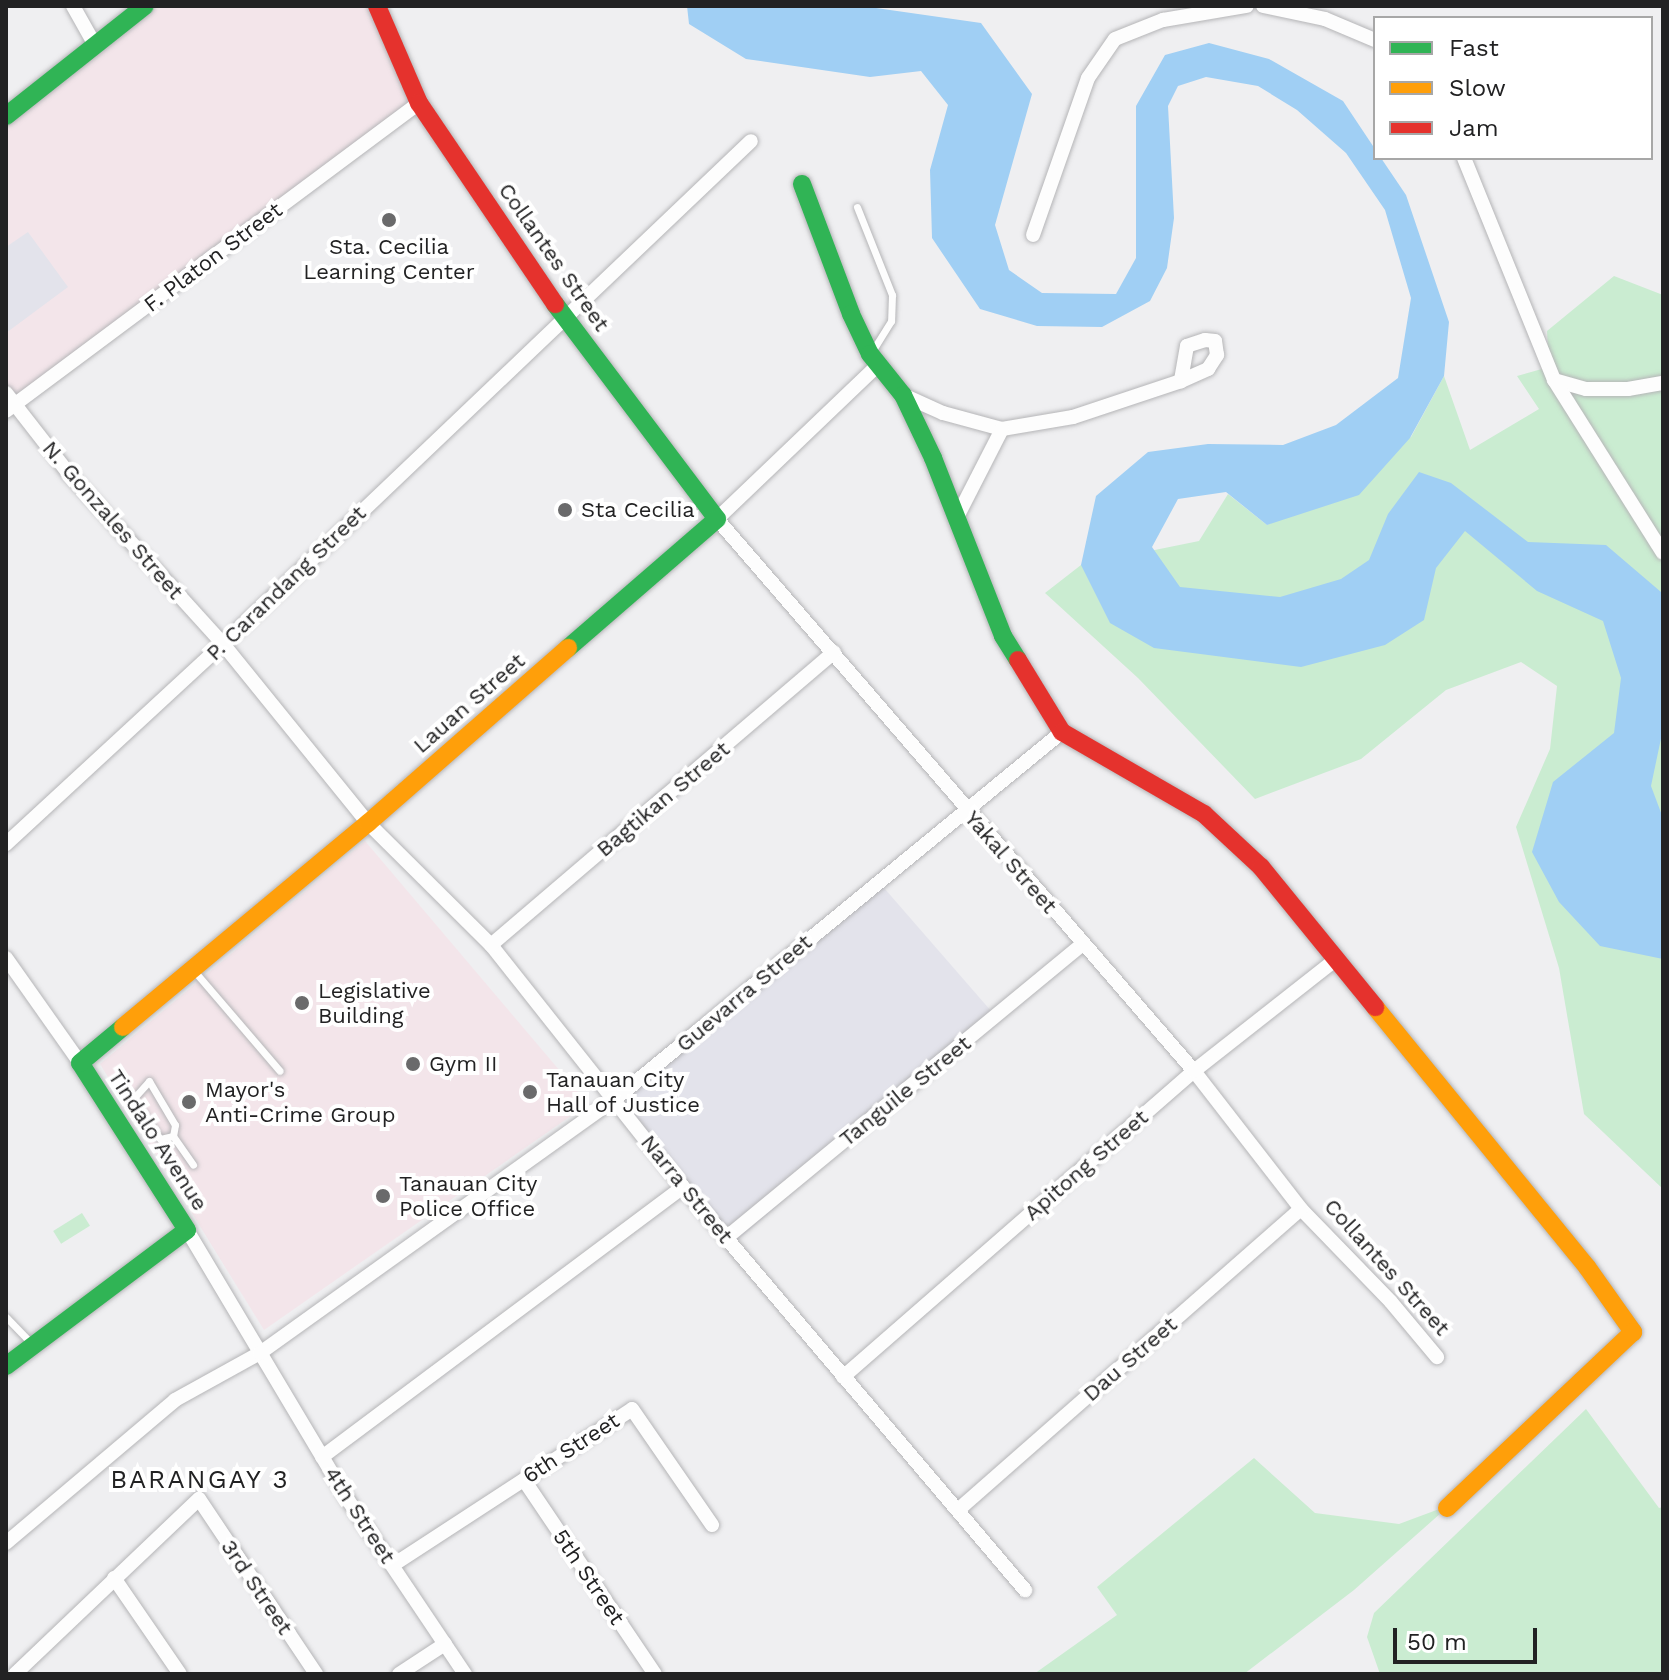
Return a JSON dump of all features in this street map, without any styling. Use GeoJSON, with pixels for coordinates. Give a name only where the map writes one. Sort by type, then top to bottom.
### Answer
{"type":"FeatureCollection","features":[{"type":"Feature","properties":{"kind":"street"},"geometry":{"type":"LineString","coordinates":[[73,6],[95,45]]}},
{"type":"Feature","properties":{"kind":"street"},"geometry":{"type":"LineString","coordinates":[[6,116],[145,6]]}},
{"type":"Feature","properties":{"kind":"street","name":"Collantes Street"},"geometry":{"type":"LineString","coordinates":[[377,6],[419,103],[564,317],[717,519]]}},
{"type":"Feature","properties":{"kind":"street"},"geometry":{"type":"LineString","coordinates":[[1033,235],[1088,78],[1115,39],[1163,20],[1247,6]]}},
{"type":"Feature","properties":{"kind":"street"},"geometry":{"type":"LineString","coordinates":[[1263,6],[1325,19],[1373,39]]}},
{"type":"Feature","properties":{"kind":"street","name":"F. Platon Street"},"geometry":{"type":"LineString","coordinates":[[9,403],[419,103]]}},
{"type":"Feature","properties":{"kind":"street","name":"P. Carandang Street"},"geometry":{"type":"LineString","coordinates":[[6,844],[223,644],[751,141]]}},
{"type":"Feature","properties":{"kind":"street"},"geometry":{"type":"LineString","coordinates":[[1465,160],[1554,380],[1663,553]]}},
{"type":"Feature","properties":{"kind":"street"},"geometry":{"type":"LineString","coordinates":[[802,184],[851,314],[874,359],[903,395],[1003,636],[1062,732],[1204,814],[1261,867],[1587,1267],[1633,1332],[1447,1508]]}},
{"type":"Feature","properties":{"kind":"street","name":"Lauan Street"},"geometry":{"type":"LineString","coordinates":[[80,1063],[368,823],[717,519],[874,359]]}},
{"type":"Feature","properties":{"kind":"street"},"geometry":{"type":"LineString","coordinates":[[1554,380],[1586,389],[1628,389],[1663,383]]}},
{"type":"Feature","properties":{"kind":"street"},"geometry":{"type":"LineString","coordinates":[[903,395],[943,413],[1002,429],[1073,417],[1181,381]]}},
{"type":"Feature","properties":{"kind":"street","name":"N. Gonzales Street"},"geometry":{"type":"LineString","coordinates":[[9,403],[223,644]]}},
{"type":"Feature","properties":{"kind":"street"},"geometry":{"type":"LineString","coordinates":[[956,519],[1002,429]]}},
{"type":"Feature","properties":{"kind":"street","name":"Yakal Street"},"geometry":{"type":"LineString","coordinates":[[717,519],[834,652],[965,810],[1194,1071],[1301,1209]]}},
{"type":"Feature","properties":{"kind":"street","name":"Narra Street"},"geometry":{"type":"LineString","coordinates":[[223,644],[368,823],[491,945],[683,1187],[1025,1590]]}},
{"type":"Feature","properties":{"kind":"street","name":"Bagtikan Street"},"geometry":{"type":"LineString","coordinates":[[491,945],[834,652]]}},
{"type":"Feature","properties":{"kind":"street","name":"Guevarra Street"},"geometry":{"type":"LineString","coordinates":[[6,1543],[175,1400],[260,1353],[615,1099],[1062,732]]}},
{"type":"Feature","properties":{"kind":"street","name":"Tanguile Street"},"geometry":{"type":"LineString","coordinates":[[726,1238],[1083,944]]}},
{"type":"Feature","properties":{"kind":"street","name":"Tindalo Avenue"},"geometry":{"type":"LineString","coordinates":[[6,958],[80,1063],[187,1230],[260,1353]]}},
{"type":"Feature","properties":{"kind":"street","name":"Apitong Street"},"geometry":{"type":"LineString","coordinates":[[843,1377],[1194,1071],[1335,960]]}},
{"type":"Feature","properties":{"kind":"street"},"geometry":{"type":"LineString","coordinates":[[322,1457],[683,1187]]}},
{"type":"Feature","properties":{"kind":"street","name":"Collantes Street"},"geometry":{"type":"LineString","coordinates":[[1301,1209],[1391,1302],[1437,1357]]}},
{"type":"Feature","properties":{"kind":"street","name":"Dau Street"},"geometry":{"type":"LineString","coordinates":[[958,1510],[1301,1209]]}},
{"type":"Feature","properties":{"kind":"street"},"geometry":{"type":"LineString","coordinates":[[6,1366],[187,1230]]}},
{"type":"Feature","properties":{"kind":"street","name":"4th Street"},"geometry":{"type":"LineString","coordinates":[[260,1353],[322,1457],[465,1674]]}},
{"type":"Feature","properties":{"kind":"street","name":"6th Street"},"geometry":{"type":"LineString","coordinates":[[393,1565],[632,1409],[712,1525]]}},
{"type":"Feature","properties":{"kind":"street","name":"5th Street"},"geometry":{"type":"LineString","coordinates":[[524,1480],[655,1674]]}},
{"type":"Feature","properties":{"kind":"street","name":"3rd Street"},"geometry":{"type":"LineString","coordinates":[[114,1578],[199,1499],[316,1674]]}},
{"type":"Feature","properties":{"kind":"street"},"geometry":{"type":"LineString","coordinates":[[15,1674],[114,1578],[180,1674]]}},
{"type":"Feature","properties":{"kind":"street"},"geometry":{"type":"LineString","coordinates":[[399,1674],[445,1644]]}},
{"type":"Feature","properties":{"kind":"lane"},"geometry":{"type":"LineString","coordinates":[[857,207],[892,295],[891,321],[874,359]]}},
{"type":"Feature","properties":{"kind":"lane"},"geometry":{"type":"LineString","coordinates":[[194,970],[280,1071]]}},
{"type":"Feature","properties":{"kind":"lane"},"geometry":{"type":"LineString","coordinates":[[173,1136],[160,1139],[133,1099],[149,1081],[175,1125],[173,1136],[193,1165]]}},
{"type":"Feature","properties":{"kind":"lane"},"geometry":{"type":"LineString","coordinates":[[6,1317],[33,1346]]}},
{"type":"Feature","properties":{"kind":"shaded area"},"geometry":{"type":"Polygon","coordinates":[[[145,6],[376,6],[419,103],[14,404],[6,393],[6,116],[145,6]]]}},
{"type":"Feature","properties":{"kind":"shaded area"},"geometry":{"type":"Polygon","coordinates":[[[28,232],[68,287],[6,333],[6,247],[28,232]]]}},
{"type":"Feature","properties":{"kind":"shaded area"},"geometry":{"type":"Polygon","coordinates":[[[365,841],[588,1104],[264,1330],[100,1064],[365,841]]]}},
{"type":"Feature","properties":{"kind":"shaded area"},"geometry":{"type":"Polygon","coordinates":[[[878,881],[995,1016],[737,1240],[620,1105],[878,881]]]}},
{"type":"Feature","properties":{"kind":"green space"},"geometry":{"type":"Polygon","coordinates":[[[1614,276],[1663,295],[1663,1189],[1584,1114],[1559,968],[1516,827],[1550,749],[1557,686],[1521,662],[1446,690],[1361,759],[1255,799],[1138,678],[1045,593],[1081,565],[1199,541],[1228,494],[1267,525],[1411,437],[1444,376],[1470,450],[1539,409],[1517,376],[1549,367],[1547,331],[1614,276]]]}},
{"type":"Feature","properties":{"kind":"green space"},"geometry":{"type":"Polygon","coordinates":[[[82,1213],[90,1226],[61,1244],[53,1231],[82,1213]]]}},
{"type":"Feature","properties":{"kind":"green space"},"geometry":{"type":"Polygon","coordinates":[[[1586,1409],[1659,1508],[1663,1507],[1663,1674],[1380,1674],[1367,1637],[1374,1613],[1586,1409]]]}},
{"type":"Feature","properties":{"kind":"green space"},"geometry":{"type":"Polygon","coordinates":[[[1254,1458],[1315,1513],[1399,1524],[1450,1505],[1354,1590],[1244,1674],[1034,1674],[1117,1615],[1097,1587],[1254,1458]]]}},
{"type":"Feature","properties":{"kind":"water"},"geometry":{"type":"Polygon","coordinates":[[[687,6],[862,6],[981,23],[1032,94],[995,225],[1009,270],[1042,293],[1116,294],[1136,258],[1136,106],[1165,55],[1209,43],[1269,59],[1343,101],[1373,146],[1373,160],[1382,160],[1406,195],[1449,322],[1444,376],[1410,438],[1359,495],[1267,525],[1226,492],[1178,499],[1152,547],[1180,587],[1280,597],[1341,579],[1369,560],[1388,514],[1419,472],[1451,483],[1528,542],[1606,545],[1661,592],[1663,729],[1651,786],[1663,818],[1663,959],[1600,946],[1559,902],[1532,852],[1553,782],[1614,733],[1621,678],[1603,621],[1537,591],[1465,531],[1436,568],[1424,620],[1385,645],[1301,667],[1154,648],[1110,623],[1081,565],[1096,496],[1148,452],[1208,444],[1283,445],[1336,425],[1398,378],[1411,298],[1385,210],[1346,153],[1297,110],[1258,86],[1206,77],[1178,86],[1168,106],[1174,218],[1167,268],[1150,301],[1102,327],[1037,326],[980,309],[932,238],[930,170],[948,105],[921,71],[870,77],[746,59],[689,24],[687,6]]]}},
{"type":"Feature","properties":{"kind":"traffic: fast"},"geometry":{"type":"LineString","coordinates":[[6,116],[145,6]]}},
{"type":"Feature","properties":{"kind":"traffic: fast"},"geometry":{"type":"LineString","coordinates":[[802,184],[851,314],[870,354],[903,395],[933,458],[1003,636],[1018,660]]}},
{"type":"Feature","properties":{"kind":"traffic: fast"},"geometry":{"type":"LineString","coordinates":[[555,304],[717,519],[568,648]]}},
{"type":"Feature","properties":{"kind":"traffic: fast"},"geometry":{"type":"LineString","coordinates":[[6,1366],[187,1230],[80,1063],[123,1027]]}},
{"type":"Feature","properties":{"kind":"traffic: slow"},"geometry":{"type":"LineString","coordinates":[[123,1027],[368,823],[568,648]]}},
{"type":"Feature","properties":{"kind":"traffic: slow"},"geometry":{"type":"LineString","coordinates":[[1375,1007],[1587,1267],[1633,1332],[1447,1508]]}},
{"type":"Feature","properties":{"kind":"traffic: jam"},"geometry":{"type":"LineString","coordinates":[[377,6],[419,103],[555,304]]}},
{"type":"Feature","properties":{"kind":"traffic: jam"},"geometry":{"type":"LineString","coordinates":[[1018,660],[1062,732],[1204,814],[1261,867],[1375,1007]]}},
{"type":"Feature","properties":{"kind":"place","name":"Sta. Cecilia Learning Center"},"geometry":{"type":"Point","coordinates":[389,220]}},
{"type":"Feature","properties":{"kind":"place","name":"Sta Cecilia"},"geometry":{"type":"Point","coordinates":[565,510]}},
{"type":"Feature","properties":{"kind":"place","name":"Legislative Building"},"geometry":{"type":"Point","coordinates":[302,1003]}},
{"type":"Feature","properties":{"kind":"place","name":"Gym II"},"geometry":{"type":"Point","coordinates":[413,1064]}},
{"type":"Feature","properties":{"kind":"place","name":"Tanauan City Hall of Justice"},"geometry":{"type":"Point","coordinates":[530,1092]}},
{"type":"Feature","properties":{"kind":"place","name":"Mayor's Anti-Crime Group"},"geometry":{"type":"Point","coordinates":[189,1102]}},
{"type":"Feature","properties":{"kind":"place","name":"Tanauan City Police Office"},"geometry":{"type":"Point","coordinates":[383,1196]}},
{"type":"Feature","properties":{"kind":"district","name":"BARANGAY 3"},"geometry":{"type":"Point","coordinates":[200,1480]}}]}
